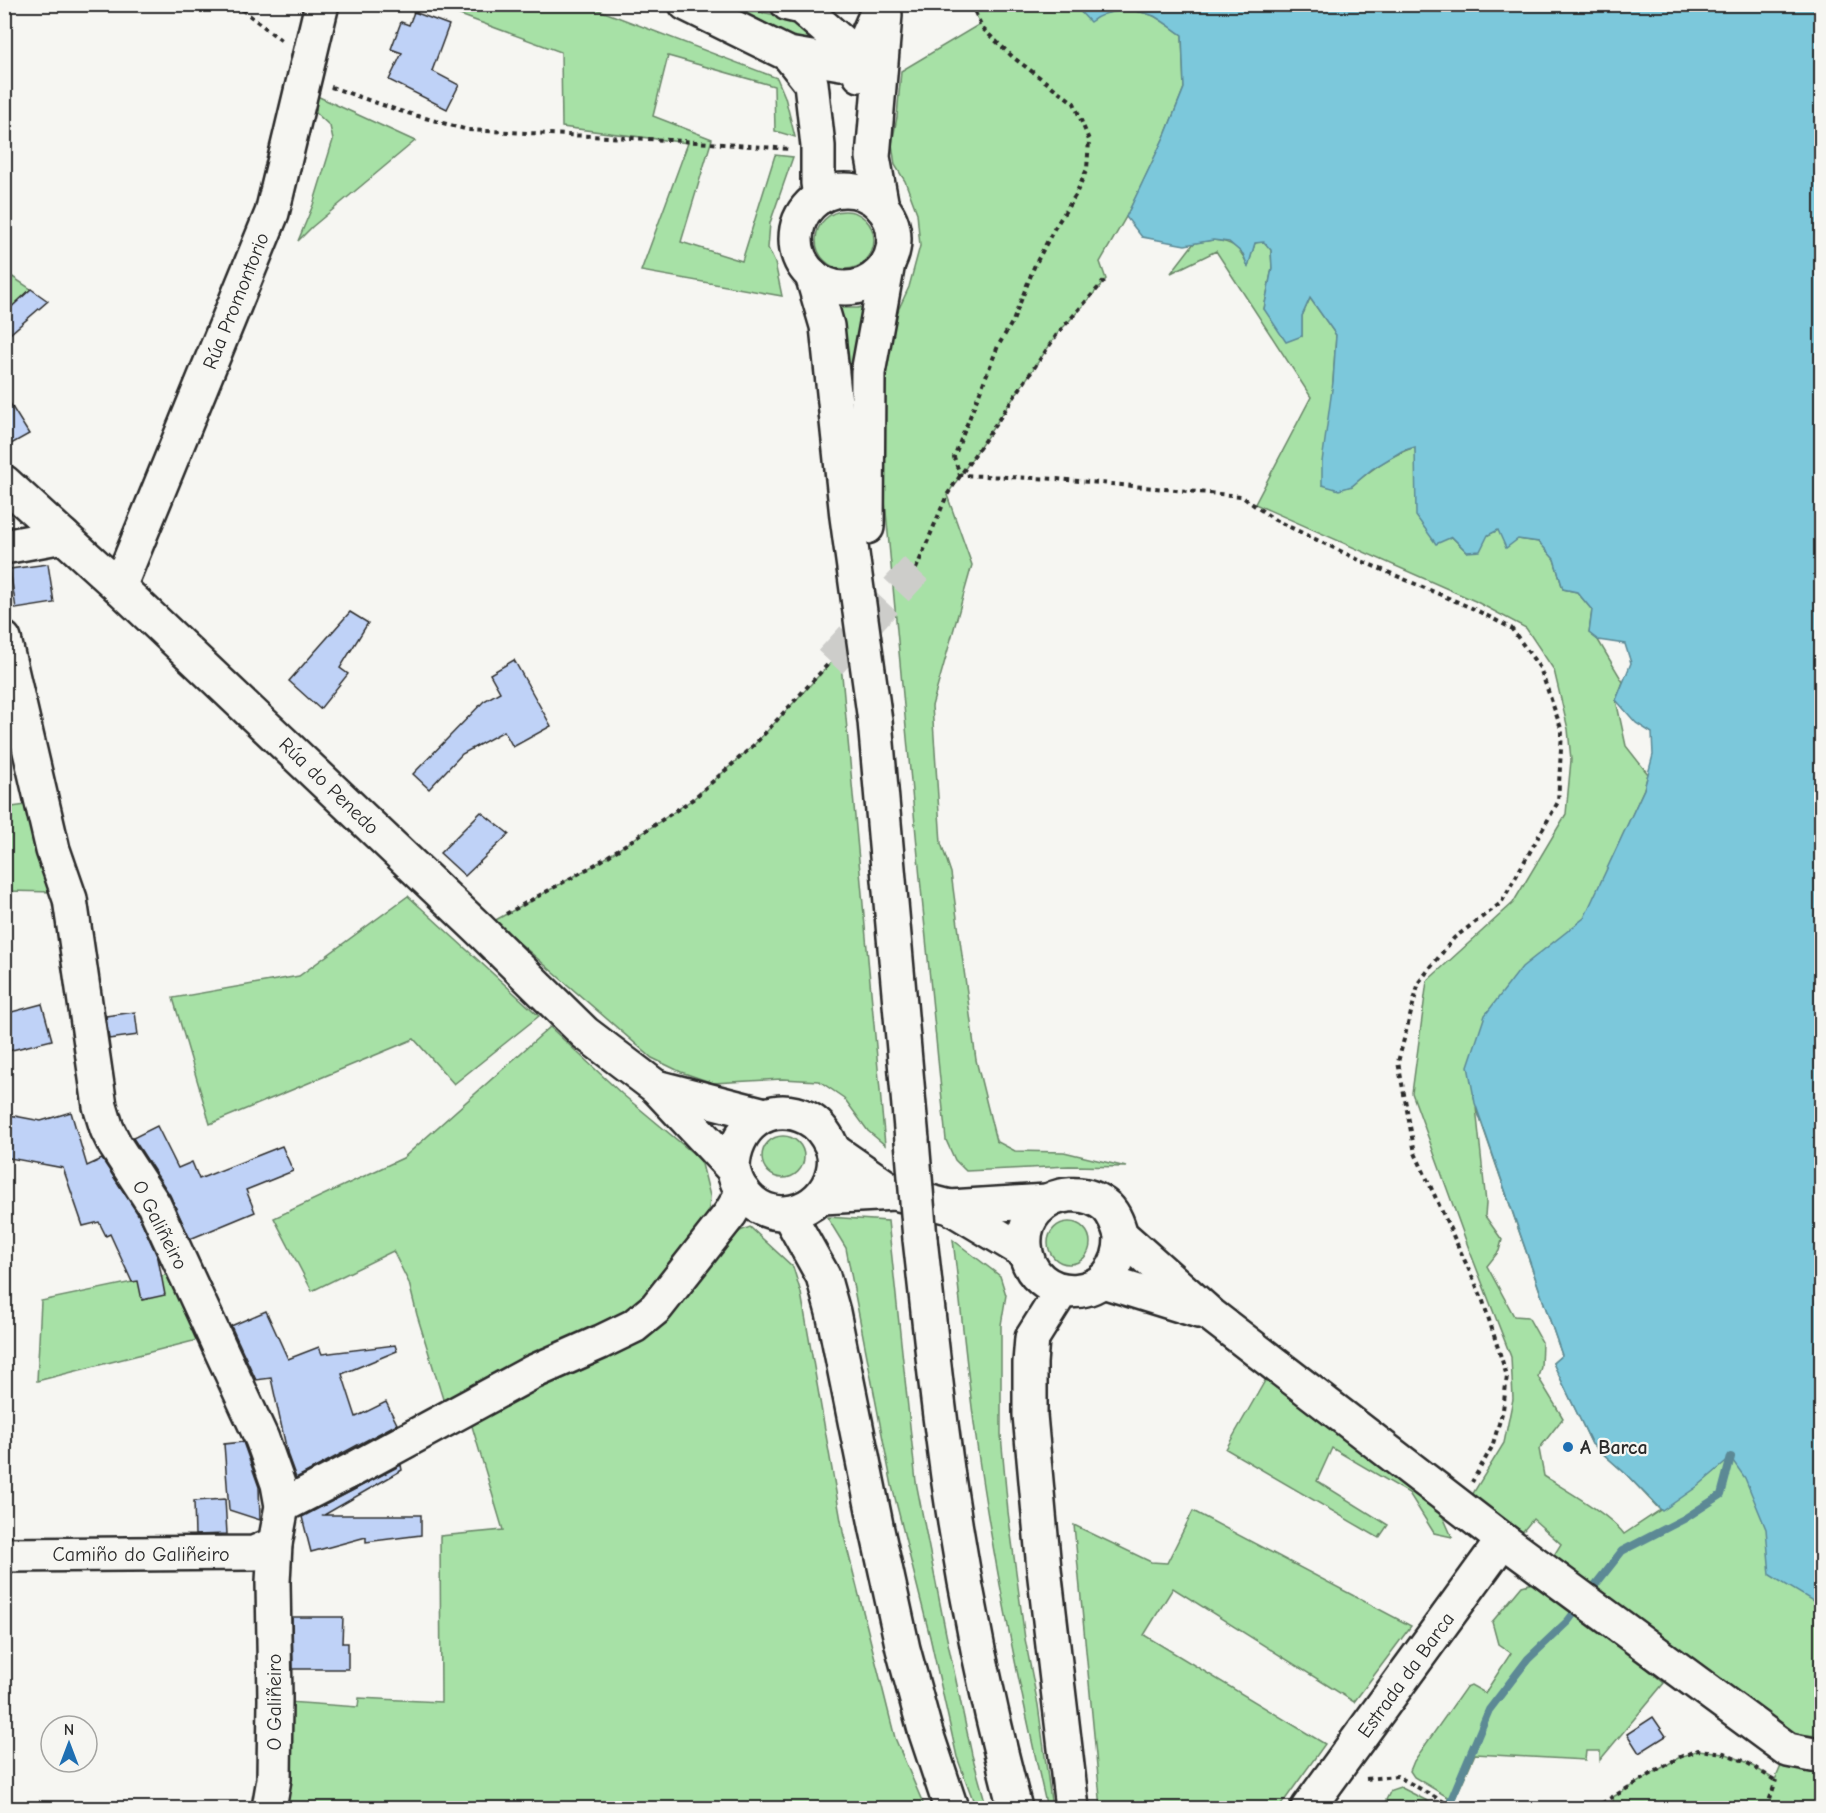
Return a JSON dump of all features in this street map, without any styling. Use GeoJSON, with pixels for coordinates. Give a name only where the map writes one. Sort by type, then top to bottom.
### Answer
{"type":"FeatureCollection","features":[{"type":"Feature","properties":{"kind":"main road","name":"Rúa Promontorio"},"geometry":{"type":"LineString","coordinates":[[119,587],[272,213],[322,4]]}},
{"type":"Feature","properties":{"kind":"main road"},"geometry":{"type":"LineString","coordinates":[[686,4],[788,54],[848,58]]}},
{"type":"Feature","properties":{"kind":"main road"},"geometry":{"type":"LineString","coordinates":[[788,4],[801,7],[848,58],[874,132]]}},
{"type":"Feature","properties":{"kind":"main road"},"geometry":{"type":"LineString","coordinates":[[818,148],[837,82],[848,58],[862,47],[881,4]]}},
{"type":"Feature","properties":{"kind":"main road"},"geometry":{"type":"LineString","coordinates":[[882,207],[873,157],[886,4]]}},
{"type":"Feature","properties":{"kind":"main road"},"geometry":{"type":"LineString","coordinates":[[788,54],[811,83],[818,148],[820,197]]}},
{"type":"Feature","properties":{"kind":"main road"},"geometry":{"type":"LineString","coordinates":[[874,721],[867,517],[868,373],[894,234],[888,215],[882,207],[874,200],[853,191],[841,191],[820,197],[805,211],[797,229],[796,239],[800,259],[812,275],[824,283],[838,288],[866,283],[878,275],[888,263]]}},
{"type":"Feature","properties":{"kind":"main road"},"geometry":{"type":"LineString","coordinates":[[812,275],[827,326],[847,517],[874,721],[920,1239],[941,1424],[954,1517],[980,1660],[1015,1809]]}},
{"type":"Feature","properties":{"kind":"main road","name":"Rúa do Penedo"},"geometry":{"type":"LineString","coordinates":[[4,482],[119,587],[479,929],[585,1033],[656,1087],[738,1180]]}},
{"type":"Feature","properties":{"kind":"main road"},"geometry":{"type":"LineString","coordinates":[[4,547],[63,536]]}},
{"type":"Feature","properties":{"kind":"main road","name":"O Galiñeiro"},"geometry":{"type":"LineString","coordinates":[[4,639],[53,850],[70,899],[100,1106],[107,1128],[115,1145],[154,1205],[262,1439],[278,1484],[282,1506],[275,1544],[273,1581],[274,1779],[269,1809]]}},
{"type":"Feature","properties":{"kind":"main road","name":"Rúa do Penedo"},"geometry":{"type":"LineString","coordinates":[[656,1087],[765,1116]]}},
{"type":"Feature","properties":{"kind":"main road"},"geometry":{"type":"LineString","coordinates":[[282,1506],[533,1372],[634,1326],[656,1308],[730,1214],[738,1180],[734,1156],[737,1143],[753,1122],[782,1112],[799,1114],[814,1122],[826,1134],[833,1150],[835,1166],[831,1183],[822,1197],[801,1210],[788,1213],[767,1210],[758,1206],[738,1180]]}},
{"type":"Feature","properties":{"kind":"main road"},"geometry":{"type":"LineString","coordinates":[[833,1150],[895,1193]]}},
{"type":"Feature","properties":{"kind":"main road"},"geometry":{"type":"LineString","coordinates":[[822,1197],[895,1193],[950,1207],[1025,1252]]}},
{"type":"Feature","properties":{"kind":"main road"},"geometry":{"type":"LineString","coordinates":[[950,1207],[1047,1201],[1062,1195],[1078,1194],[1094,1198],[1107,1207],[1116,1220],[1121,1236],[1118,1261],[1103,1281],[1084,1290],[1062,1290],[1049,1285],[1030,1265],[1025,1252],[1024,1237],[1028,1223],[1047,1201]]}},
{"type":"Feature","properties":{"kind":"main road"},"geometry":{"type":"LineString","coordinates":[[788,1213],[823,1276],[833,1312],[874,1519],[903,1649],[925,1730],[951,1809]]}},
{"type":"Feature","properties":{"kind":"main road"},"geometry":{"type":"LineString","coordinates":[[1121,1236],[1211,1316],[1503,1540],[1788,1750],[1821,1755]]}},
{"type":"Feature","properties":{"kind":"main road"},"geometry":{"type":"LineString","coordinates":[[1103,1281],[1211,1316]]}},
{"type":"Feature","properties":{"kind":"main road"},"geometry":{"type":"LineString","coordinates":[[1062,1290],[1032,1338],[1030,1415],[1045,1581],[1072,1809]]}},
{"type":"Feature","properties":{"kind":"main road","name":"Estrada da Barca"},"geometry":{"type":"LineString","coordinates":[[1317,1796],[1503,1540]]}},
{"type":"Feature","properties":{"kind":"main road","name":"Camiño do Galiñeiro"},"geometry":{"type":"LineString","coordinates":[[4,1555],[254,1553],[275,1544]]}},
{"type":"Feature","properties":{"kind":"path"},"geometry":{"type":"LineString","coordinates":[[235,4],[307,70],[400,111],[468,130],[818,148]]}},
{"type":"Feature","properties":{"kind":"path"},"geometry":{"type":"LineString","coordinates":[[960,475],[954,457],[998,346],[1013,321],[1034,267],[1075,196],[1087,169],[1089,140],[1074,103],[1014,58],[983,29],[971,4]]}},
{"type":"Feature","properties":{"kind":"path"},"geometry":{"type":"LineString","coordinates":[[916,569],[946,495],[1058,333],[1106,279]]}},
{"type":"Feature","properties":{"kind":"path"},"geometry":{"type":"LineString","coordinates":[[960,475],[1057,479],[1241,496],[1275,520],[1357,559],[1474,609],[1511,628],[1540,668],[1562,731],[1558,802],[1501,903],[1454,938],[1419,982],[1398,1062],[1415,1153],[1482,1298],[1507,1376],[1503,1410],[1492,1447],[1458,1506]]}},
{"type":"Feature","properties":{"kind":"path"},"geometry":{"type":"LineString","coordinates":[[479,929],[598,863],[693,799],[755,744],[830,662]]}},
{"type":"Feature","properties":{"kind":"path"},"geometry":{"type":"LineString","coordinates":[[1594,1809],[1680,1757],[1698,1750],[1724,1753],[1746,1762],[1776,1781]]}},
{"type":"Feature","properties":{"kind":"path"},"geometry":{"type":"LineString","coordinates":[[1317,1796],[1397,1776],[1455,1809]]}},
{"type":"Feature","properties":{"kind":"green space"},"geometry":{"type":"Polygon","coordinates":[[[433,5],[586,5],[777,78],[785,97],[795,137],[775,131],[774,86],[668,56],[653,116],[712,139],[681,242],[742,261],[775,155],[793,157],[770,223],[768,248],[775,263],[782,296],[641,271],[688,143],[562,127],[561,52],[433,5]]]}},
{"type":"Feature","properties":{"kind":"green space"},"geometry":{"type":"Polygon","coordinates":[[[971,5],[1074,5],[1090,21],[1113,12],[1138,12],[1154,16],[1182,35],[1184,88],[1142,184],[1100,262],[1106,279],[1058,333],[947,495],[972,565],[932,706],[941,843],[951,873],[976,1060],[996,1141],[1015,1151],[1064,1152],[1126,1167],[1069,1166],[966,1171],[955,1160],[946,1140],[880,447],[882,376],[887,334],[909,287],[920,246],[917,213],[905,181],[895,165],[892,144],[901,71],[980,24],[971,5]]]}},
{"type":"Feature","properties":{"kind":"green space"},"geometry":{"type":"Polygon","coordinates":[[[745,12],[771,14],[791,21],[828,49],[798,41],[745,12]]]}},
{"type":"Feature","properties":{"kind":"green space"},"geometry":{"type":"Polygon","coordinates":[[[317,96],[415,141],[298,241],[313,205],[333,140],[330,126],[316,113],[317,96]]]}},
{"type":"Feature","properties":{"kind":"green space"},"geometry":{"type":"Polygon","coordinates":[[[845,211],[856,213],[866,219],[872,229],[874,240],[872,251],[866,261],[856,267],[845,269],[834,267],[824,261],[818,251],[816,240],[818,229],[824,219],[834,213],[845,211]]]}},
{"type":"Feature","properties":{"kind":"green space"},"geometry":{"type":"Polygon","coordinates":[[[1213,240],[1231,244],[1239,250],[1248,266],[1255,243],[1264,241],[1271,250],[1272,268],[1264,309],[1302,336],[1302,316],[1310,298],[1336,335],[1333,382],[1352,486],[1382,463],[1415,447],[1416,460],[1452,537],[1467,552],[1498,530],[1518,539],[1539,542],[1554,559],[1563,589],[1577,592],[1592,610],[1589,633],[1598,640],[1623,682],[1616,700],[1626,746],[1648,774],[1644,789],[1585,918],[1821,903],[1821,1736],[1804,1735],[1780,1728],[1551,1560],[1561,1544],[1533,1519],[1519,1536],[1472,1495],[1504,1443],[1513,1399],[1511,1357],[1412,1093],[1427,981],[1513,903],[1566,814],[1571,760],[1568,729],[1554,670],[1526,628],[1475,601],[1255,504],[1311,397],[1216,251],[1171,273],[1194,243],[1213,240]],[[1476,1107],[1486,1203],[1485,1216],[1502,1240],[1499,1251],[1487,1266],[1514,1316],[1528,1317],[1542,1342],[1541,1367],[1538,1377],[1563,1418],[1539,1449],[1544,1476],[1598,1511],[1624,1534],[1660,1510],[1626,1474],[1592,1444],[1553,1363],[1562,1355],[1476,1107]]]}},
{"type":"Feature","properties":{"kind":"green space"},"geometry":{"type":"Polygon","coordinates":[[[5,272],[31,289],[5,314],[5,272]]]}},
{"type":"Feature","properties":{"kind":"green space"},"geometry":{"type":"Polygon","coordinates":[[[868,306],[856,478],[835,308],[868,306]]]}},
{"type":"Feature","properties":{"kind":"green space"},"geometry":{"type":"Polygon","coordinates":[[[840,653],[885,1145],[868,1131],[844,1098],[819,1081],[782,1079],[713,1083],[681,1072],[652,1058],[494,921],[598,863],[693,799],[755,744],[840,653]]]}},
{"type":"Feature","properties":{"kind":"green space"},"geometry":{"type":"Polygon","coordinates":[[[33,804],[56,892],[5,891],[5,808],[33,804]]]}},
{"type":"Feature","properties":{"kind":"green space"},"geometry":{"type":"Polygon","coordinates":[[[408,896],[539,1016],[454,1084],[414,1039],[210,1124],[173,998],[299,976],[408,896]]]}},
{"type":"Feature","properties":{"kind":"green space"},"geometry":{"type":"Polygon","coordinates":[[[550,1027],[622,1094],[701,1160],[710,1196],[708,1223],[648,1302],[446,1409],[409,1283],[393,1251],[312,1291],[274,1218],[403,1158],[550,1027]]]}},
{"type":"Feature","properties":{"kind":"green space"},"geometry":{"type":"Polygon","coordinates":[[[783,1136],[798,1142],[804,1157],[798,1172],[783,1178],[768,1172],[762,1157],[768,1142],[783,1136]]]}},
{"type":"Feature","properties":{"kind":"green space"},"geometry":{"type":"Polygon","coordinates":[[[827,1217],[888,1221],[916,1482],[972,1755],[987,1808],[976,1808],[957,1757],[892,1486],[846,1248],[827,1217]]]}},
{"type":"Feature","properties":{"kind":"green space"},"geometry":{"type":"Polygon","coordinates":[[[1069,1222],[1084,1228],[1090,1243],[1084,1258],[1069,1264],[1054,1258],[1048,1243],[1054,1228],[1069,1222]]]}},
{"type":"Feature","properties":{"kind":"green space"},"geometry":{"type":"Polygon","coordinates":[[[750,1227],[793,1267],[801,1293],[843,1532],[895,1738],[925,1808],[279,1808],[288,1702],[358,1707],[359,1698],[441,1702],[440,1536],[503,1530],[469,1416],[713,1257],[740,1231],[750,1227]]]}},
{"type":"Feature","properties":{"kind":"green space"},"geometry":{"type":"Polygon","coordinates":[[[953,1240],[1000,1276],[1006,1295],[1001,1325],[1001,1435],[1008,1512],[1025,1639],[1038,1705],[1052,1808],[1047,1808],[1007,1624],[990,1531],[973,1414],[953,1240]]]}},
{"type":"Feature","properties":{"kind":"green space"},"geometry":{"type":"Polygon","coordinates":[[[175,1273],[205,1338],[37,1381],[41,1301],[175,1273]]]}},
{"type":"Feature","properties":{"kind":"green space"},"geometry":{"type":"Polygon","coordinates":[[[1266,1379],[1397,1473],[1440,1510],[1452,1537],[1434,1533],[1409,1493],[1332,1448],[1317,1481],[1388,1525],[1379,1538],[1226,1449],[1266,1379]]]}},
{"type":"Feature","properties":{"kind":"green space"},"geometry":{"type":"Polygon","coordinates":[[[1193,1511],[1411,1626],[1354,1702],[1173,1588],[1144,1635],[1325,1744],[1279,1808],[1101,1808],[1074,1525],[1151,1562],[1167,1563],[1193,1511]]]}},
{"type":"Feature","properties":{"kind":"green space"},"geometry":{"type":"Polygon","coordinates":[[[1537,1582],[1577,1609],[1664,1683],[1600,1760],[1600,1751],[1586,1751],[1585,1760],[1475,1754],[1454,1801],[1414,1777],[1410,1771],[1414,1761],[1466,1687],[1471,1685],[1485,1693],[1511,1653],[1498,1644],[1492,1622],[1522,1586],[1537,1582]]]}},
{"type":"Feature","properties":{"kind":"green space"},"geometry":{"type":"Polygon","coordinates":[[[1698,1750],[1724,1753],[1746,1762],[1775,1780],[1784,1759],[1821,1768],[1821,1808],[1614,1808],[1613,1797],[1680,1757],[1698,1750]]]}},
{"type":"Feature","properties":{"kind":"green space"},"geometry":{"type":"Polygon","coordinates":[[[1400,1787],[1441,1808],[1382,1808],[1391,1790],[1400,1787]]]}},
{"type":"Feature","properties":{"kind":"water"},"geometry":{"type":"Polygon","coordinates":[[[1074,5],[1821,5],[1821,1606],[1770,1575],[1766,1529],[1745,1478],[1731,1458],[1698,1486],[1662,1511],[1626,1474],[1592,1444],[1553,1363],[1562,1355],[1475,1103],[1468,1066],[1485,1015],[1522,967],[1584,918],[1644,789],[1653,755],[1652,733],[1636,723],[1616,700],[1631,663],[1625,644],[1598,640],[1589,633],[1592,610],[1577,592],[1563,589],[1554,559],[1539,542],[1518,539],[1506,548],[1498,530],[1488,535],[1480,551],[1467,552],[1452,537],[1436,544],[1416,516],[1415,447],[1402,451],[1372,469],[1352,486],[1339,490],[1322,485],[1322,462],[1333,382],[1336,335],[1310,298],[1302,316],[1302,336],[1286,342],[1264,309],[1272,268],[1271,250],[1264,242],[1255,243],[1248,267],[1243,254],[1229,242],[1213,240],[1185,245],[1142,237],[1126,217],[1166,133],[1184,88],[1182,35],[1154,16],[1137,12],[1112,12],[1090,22],[1074,5]]]}},
{"type":"Feature","properties":{"kind":"building"},"geometry":{"type":"Polygon","coordinates":[[[414,12],[449,25],[432,71],[459,85],[447,109],[389,80],[402,53],[391,49],[401,22],[409,25],[414,12]]]}},
{"type":"Feature","properties":{"kind":"building"},"geometry":{"type":"Polygon","coordinates":[[[31,289],[48,301],[4,339],[4,314],[31,289]]]}},
{"type":"Feature","properties":{"kind":"building"},"geometry":{"type":"Polygon","coordinates":[[[4,394],[29,434],[4,448],[4,394]]]}},
{"type":"Feature","properties":{"kind":"building"},"geometry":{"type":"Polygon","coordinates":[[[48,564],[54,603],[16,609],[10,569],[48,564]]]}},
{"type":"Feature","properties":{"kind":"building"},"geometry":{"type":"Polygon","coordinates":[[[350,612],[368,623],[340,668],[348,674],[320,709],[289,681],[350,612]]]}},
{"type":"Feature","properties":{"kind":"building"},"geometry":{"type":"Polygon","coordinates":[[[514,660],[551,726],[513,747],[504,731],[462,754],[429,789],[413,774],[484,701],[500,692],[490,674],[514,660]]]}},
{"type":"Feature","properties":{"kind":"building"},"geometry":{"type":"Polygon","coordinates":[[[481,812],[509,834],[465,876],[440,853],[481,812]]]}},
{"type":"Feature","properties":{"kind":"building"},"geometry":{"type":"Polygon","coordinates":[[[42,1004],[52,1040],[4,1052],[4,1014],[42,1004]]]}},
{"type":"Feature","properties":{"kind":"building"},"geometry":{"type":"Polygon","coordinates":[[[135,1012],[138,1035],[109,1039],[106,1016],[135,1012]]]}},
{"type":"Feature","properties":{"kind":"building"},"geometry":{"type":"Polygon","coordinates":[[[71,1112],[87,1166],[102,1159],[138,1214],[158,1258],[165,1295],[142,1300],[138,1281],[132,1282],[110,1234],[106,1236],[99,1222],[83,1226],[63,1168],[4,1157],[4,1114],[41,1121],[71,1112]]]}},
{"type":"Feature","properties":{"kind":"building"},"geometry":{"type":"Polygon","coordinates":[[[157,1126],[178,1168],[192,1162],[199,1179],[282,1146],[293,1171],[246,1190],[255,1212],[190,1239],[170,1195],[133,1138],[157,1126]]]}},
{"type":"Feature","properties":{"kind":"building"},"geometry":{"type":"Polygon","coordinates":[[[266,1311],[288,1359],[319,1347],[322,1354],[395,1345],[397,1351],[342,1374],[356,1417],[386,1402],[397,1424],[296,1478],[288,1456],[271,1378],[256,1380],[231,1326],[266,1311]]]}},
{"type":"Feature","properties":{"kind":"building"},"geometry":{"type":"Polygon","coordinates":[[[243,1442],[259,1487],[260,1520],[229,1510],[224,1444],[243,1442]]]}},
{"type":"Feature","properties":{"kind":"building"},"geometry":{"type":"Polygon","coordinates":[[[401,1465],[402,1470],[324,1515],[421,1515],[421,1535],[366,1542],[366,1537],[311,1552],[302,1517],[401,1465]]]}},
{"type":"Feature","properties":{"kind":"building"},"geometry":{"type":"Polygon","coordinates":[[[225,1499],[227,1534],[195,1535],[194,1501],[225,1499]]]}},
{"type":"Feature","properties":{"kind":"building"},"geometry":{"type":"Polygon","coordinates":[[[292,1617],[343,1617],[342,1643],[348,1643],[348,1669],[293,1669],[292,1617]]]}},
{"type":"Feature","properties":{"kind":"building"},"geometry":{"type":"Polygon","coordinates":[[[1653,1717],[1666,1736],[1639,1753],[1627,1734],[1653,1717]]]}},
{"type":"Feature","properties":{"kind":"waterway"},"geometry":{"type":"LineString","coordinates":[[1592,1589],[1622,1551],[1684,1519],[1721,1495],[1731,1457]]}},
{"type":"Feature","properties":{"kind":"waterway"},"geometry":{"type":"LineString","coordinates":[[1451,1800],[1489,1710],[1528,1659],[1568,1621],[1577,1609]]}},
{"type":"Feature","properties":{"kind":"tunnel"},"geometry":{"type":"LineString","coordinates":[[830,662],[916,569]]}},
{"type":"Feature","properties":{"kind":"place","name":"A Barca"},"geometry":{"type":"Point","coordinates":[1568,1447]}}]}
